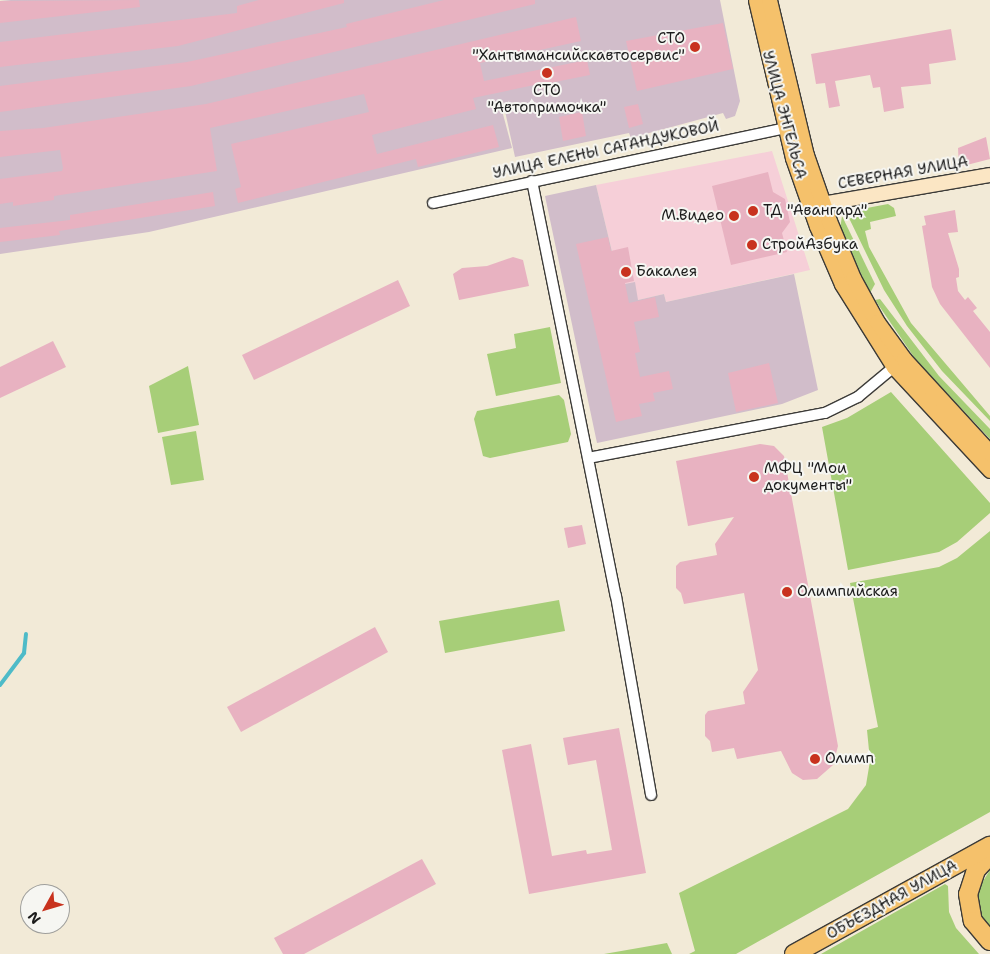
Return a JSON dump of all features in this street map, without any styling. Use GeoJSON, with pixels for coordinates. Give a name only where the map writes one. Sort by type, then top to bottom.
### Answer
{"type":"FeatureCollection","features":[{"type":"Feature","properties":{"kind":"highway","name":"ОБЪЕЗДНАЯ УЛИЦА"},"geometry":{"type":"LineString","coordinates":[[794,954],[990,846]]}},
{"type":"Feature","properties":{"kind":"highway"},"geometry":{"type":"LineString","coordinates":[[990,855],[976,870],[968,894],[973,921],[990,941]]}},
{"type":"Feature","properties":{"kind":"main road","name":"УЛИЦА ЭНГЕЛЬСА"},"geometry":{"type":"LineString","coordinates":[[756,0],[767,21],[800,157],[842,284],[867,328],[990,470]]}},
{"type":"Feature","properties":{"kind":"main road","name":"УЛИЦА ЭНГЕЛЬСА"},"geometry":{"type":"LineString","coordinates":[[767,21],[769,0]]}},
{"type":"Feature","properties":{"kind":"main road","name":"УЛИЦА ЭНГЕЛЬСА"},"geometry":{"type":"LineString","coordinates":[[899,363],[990,453]]}},
{"type":"Feature","properties":{"kind":"street","name":"УЛИЦА ЕЛЕНЫ САГАНДУКОВОЙ"},"geometry":{"type":"LineString","coordinates":[[433,202],[792,126]]}},
{"type":"Feature","properties":{"kind":"street","name":"СЕВЕРНАЯ УЛИЦА"},"geometry":{"type":"LineString","coordinates":[[816,206],[990,175]]}},
{"type":"Feature","properties":{"kind":"street"},"geometry":{"type":"LineString","coordinates":[[532,181],[588,458],[651,795]]}},
{"type":"Feature","properties":{"kind":"street"},"geometry":{"type":"LineString","coordinates":[[588,458],[825,414],[858,397],[899,363]]}},
{"type":"Feature","properties":{"kind":"shaded area"},"geometry":{"type":"Polygon","coordinates":[[[720,0],[740,101],[735,116],[726,119],[723,113],[631,138],[629,133],[515,157],[503,102],[500,103],[512,148],[149,232],[0,254],[0,1],[720,0]]]}},
{"type":"Feature","properties":{"kind":"shaded area"},"geometry":{"type":"Polygon","coordinates":[[[772,151],[810,270],[666,302],[664,294],[638,300],[620,285],[596,185],[772,151]]]}},
{"type":"Feature","properties":{"kind":"shaded area"},"geometry":{"type":"Polygon","coordinates":[[[596,185],[620,285],[635,282],[638,300],[664,294],[666,302],[794,274],[818,390],[782,404],[597,443],[545,196],[596,185]]]}},
{"type":"Feature","properties":{"kind":"green space"},"geometry":{"type":"Polygon","coordinates":[[[888,204],[894,208],[896,216],[870,222],[871,229],[865,231],[869,247],[911,323],[990,416],[990,421],[942,371],[907,326],[884,290],[848,216],[851,211],[888,204]]]}},
{"type":"Feature","properties":{"kind":"green space"},"geometry":{"type":"Polygon","coordinates":[[[842,216],[875,284],[870,293],[840,229],[842,216]]]}},
{"type":"Feature","properties":{"kind":"green space"},"geometry":{"type":"Polygon","coordinates":[[[880,299],[939,376],[990,429],[990,439],[916,360],[875,300],[880,299]]]}},
{"type":"Feature","properties":{"kind":"green space"},"geometry":{"type":"Polygon","coordinates":[[[550,327],[561,383],[496,396],[487,354],[516,348],[514,334],[550,327]]]}},
{"type":"Feature","properties":{"kind":"green space"},"geometry":{"type":"Polygon","coordinates":[[[188,366],[199,425],[158,433],[149,386],[188,366]]]}},
{"type":"Feature","properties":{"kind":"green space"},"geometry":{"type":"Polygon","coordinates":[[[891,392],[990,503],[990,513],[957,542],[939,552],[848,570],[822,427],[847,418],[891,392]]]}},
{"type":"Feature","properties":{"kind":"green space"},"geometry":{"type":"Polygon","coordinates":[[[559,395],[564,400],[571,434],[568,442],[490,458],[483,456],[474,419],[477,411],[559,395]]]}},
{"type":"Feature","properties":{"kind":"green space"},"geometry":{"type":"Polygon","coordinates":[[[196,431],[204,480],[171,485],[162,437],[196,431]]]}},
{"type":"Feature","properties":{"kind":"green space"},"geometry":{"type":"Polygon","coordinates":[[[990,531],[990,812],[736,954],[689,954],[695,951],[679,893],[848,809],[866,785],[870,761],[867,730],[878,727],[850,583],[939,567],[957,558],[990,531]]]}},
{"type":"Feature","properties":{"kind":"green space"},"geometry":{"type":"Polygon","coordinates":[[[559,600],[565,631],[445,653],[439,621],[559,600]]]}},
{"type":"Feature","properties":{"kind":"green space"},"geometry":{"type":"Polygon","coordinates":[[[990,870],[990,929],[980,915],[977,900],[980,886],[990,870]]]}},
{"type":"Feature","properties":{"kind":"green space"},"geometry":{"type":"Polygon","coordinates":[[[945,884],[948,886],[949,912],[956,928],[979,954],[821,954],[945,884]]]}},
{"type":"Feature","properties":{"kind":"green space"},"geometry":{"type":"Polygon","coordinates":[[[667,943],[672,954],[604,954],[667,943]]]}},
{"type":"Feature","properties":{"kind":"building"},"geometry":{"type":"Polygon","coordinates":[[[139,0],[140,7],[0,23],[0,1],[139,0]]]}},
{"type":"Feature","properties":{"kind":"building"},"geometry":{"type":"Polygon","coordinates":[[[259,0],[344,0],[344,3],[178,46],[0,67],[0,42],[237,13],[237,6],[259,0]]]}},
{"type":"Feature","properties":{"kind":"building"},"geometry":{"type":"Polygon","coordinates":[[[444,0],[535,0],[535,4],[191,86],[0,112],[0,86],[187,62],[347,27],[346,24],[444,0]]]}},
{"type":"Feature","properties":{"kind":"building"},"geometry":{"type":"Polygon","coordinates":[[[576,17],[581,41],[480,63],[484,81],[587,60],[590,75],[550,83],[550,87],[540,89],[539,84],[473,98],[476,109],[372,135],[377,154],[493,125],[499,147],[418,167],[416,159],[238,203],[235,189],[241,187],[231,144],[369,112],[364,94],[210,128],[217,171],[54,196],[54,200],[13,206],[13,202],[0,204],[0,179],[62,171],[63,168],[60,150],[0,157],[0,131],[43,128],[206,104],[576,17]]]}},
{"type":"Feature","properties":{"kind":"building"},"geometry":{"type":"Polygon","coordinates":[[[723,23],[733,69],[637,91],[626,41],[723,23]]]}},
{"type":"Feature","properties":{"kind":"building"},"geometry":{"type":"Polygon","coordinates":[[[951,29],[956,60],[929,64],[931,84],[901,87],[904,108],[884,112],[880,87],[873,88],[870,75],[835,81],[840,106],[829,108],[825,83],[816,84],[811,54],[951,29]]]}},
{"type":"Feature","properties":{"kind":"building"},"geometry":{"type":"Polygon","coordinates":[[[638,104],[643,124],[629,128],[624,107],[638,104]]]}},
{"type":"Feature","properties":{"kind":"building"},"geometry":{"type":"Polygon","coordinates":[[[582,112],[586,136],[563,141],[559,117],[582,112]]]}},
{"type":"Feature","properties":{"kind":"building"},"geometry":{"type":"Polygon","coordinates":[[[986,137],[990,159],[959,167],[958,148],[986,137]]]}},
{"type":"Feature","properties":{"kind":"building","name":"ТД \"Авангард\""},"geometry":{"type":"Polygon","coordinates":[[[768,172],[773,192],[785,199],[790,222],[782,233],[787,252],[731,265],[712,186],[768,172]]]}},
{"type":"Feature","properties":{"kind":"building"},"geometry":{"type":"Polygon","coordinates":[[[213,192],[215,206],[59,231],[60,235],[0,242],[0,228],[70,220],[70,215],[213,192]]]}},
{"type":"Feature","properties":{"kind":"building"},"geometry":{"type":"Polygon","coordinates":[[[955,210],[958,232],[948,233],[959,269],[959,277],[956,278],[958,291],[965,300],[968,297],[977,308],[973,311],[990,332],[990,368],[940,304],[932,287],[922,226],[926,225],[924,216],[955,210]]]}},
{"type":"Feature","properties":{"kind":"building"},"geometry":{"type":"Polygon","coordinates":[[[608,237],[611,251],[628,247],[634,281],[625,283],[629,303],[655,297],[659,317],[634,322],[640,352],[635,353],[640,377],[669,371],[673,389],[653,393],[655,401],[639,404],[642,416],[616,422],[576,244],[608,237]]]}},
{"type":"Feature","properties":{"kind":"building"},"geometry":{"type":"Polygon","coordinates":[[[513,257],[523,260],[529,286],[459,300],[453,274],[462,268],[487,266],[513,257]]]}},
{"type":"Feature","properties":{"kind":"building"},"geometry":{"type":"Polygon","coordinates":[[[398,280],[410,306],[254,380],[242,355],[398,280]]]}},
{"type":"Feature","properties":{"kind":"building"},"geometry":{"type":"Polygon","coordinates":[[[53,341],[66,367],[0,398],[0,367],[53,341]]]}},
{"type":"Feature","properties":{"kind":"building"},"geometry":{"type":"Polygon","coordinates":[[[769,363],[778,403],[736,412],[728,373],[769,363]]]}},
{"type":"Feature","properties":{"kind":"building"},"geometry":{"type":"Polygon","coordinates":[[[760,444],[774,446],[784,456],[838,746],[833,765],[817,779],[803,780],[792,773],[781,751],[737,759],[734,748],[712,752],[710,741],[705,736],[705,715],[708,711],[745,704],[743,692],[758,670],[744,593],[684,604],[681,593],[676,588],[676,566],[680,562],[717,555],[715,544],[734,517],[688,526],[676,461],[760,444]]]}},
{"type":"Feature","properties":{"kind":"building"},"geometry":{"type":"Polygon","coordinates":[[[582,525],[586,544],[568,548],[564,528],[582,525]]]}},
{"type":"Feature","properties":{"kind":"building"},"geometry":{"type":"Polygon","coordinates":[[[375,627],[388,652],[241,732],[227,707],[375,627]]]}},
{"type":"Feature","properties":{"kind":"building"},"geometry":{"type":"Polygon","coordinates":[[[619,728],[646,873],[529,894],[502,750],[531,744],[552,856],[586,850],[587,854],[612,850],[596,760],[568,765],[563,738],[619,728]]]}},
{"type":"Feature","properties":{"kind":"building"},"geometry":{"type":"Polygon","coordinates":[[[422,859],[436,884],[304,954],[283,954],[274,938],[422,859]]]}},
{"type":"Feature","properties":{"kind":"waterway"},"geometry":{"type":"LineString","coordinates":[[0,685],[24,653],[26,634]]}},
{"type":"Feature","properties":{"kind":"place","name":"СТО \"Хантымансийскавтосервис\""},"geometry":{"type":"Point","coordinates":[695,47]}},
{"type":"Feature","properties":{"kind":"place","name":"СТО \"Автопримочка\""},"geometry":{"type":"Point","coordinates":[547,73]}},
{"type":"Feature","properties":{"kind":"place","name":"ТД \"Авангард\""},"geometry":{"type":"Point","coordinates":[753,211]}},
{"type":"Feature","properties":{"kind":"place","name":"М.Видео"},"geometry":{"type":"Point","coordinates":[734,216]}},
{"type":"Feature","properties":{"kind":"place","name":"СтройАзбука"},"geometry":{"type":"Point","coordinates":[752,245]}},
{"type":"Feature","properties":{"kind":"place","name":"Бакалея"},"geometry":{"type":"Point","coordinates":[626,272]}},
{"type":"Feature","properties":{"kind":"place","name":"МФЦ \"Мои документы\""},"geometry":{"type":"Point","coordinates":[754,477]}},
{"type":"Feature","properties":{"kind":"place","name":"Олимпийская"},"geometry":{"type":"Point","coordinates":[787,592]}},
{"type":"Feature","properties":{"kind":"place","name":"Олимп"},"geometry":{"type":"Point","coordinates":[815,759]}}]}
